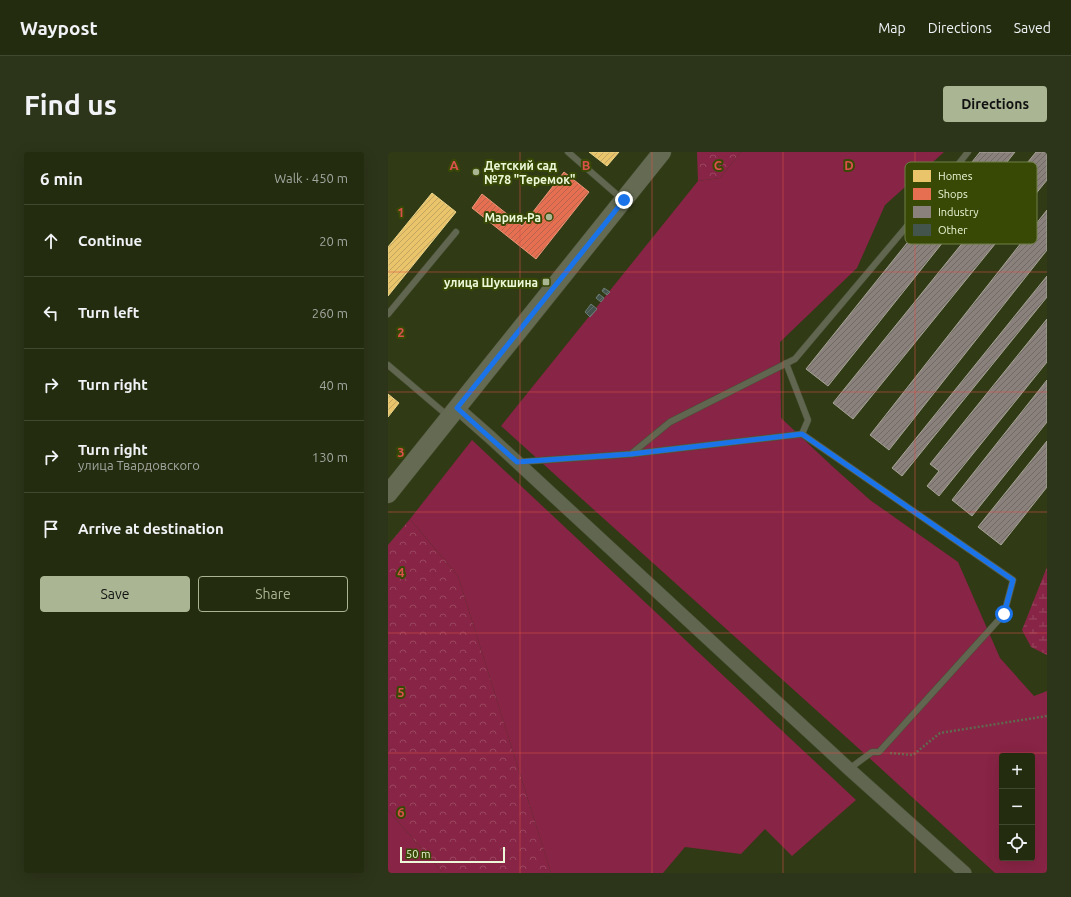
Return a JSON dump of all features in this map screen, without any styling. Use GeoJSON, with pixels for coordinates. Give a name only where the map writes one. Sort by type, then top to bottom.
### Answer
{"type":"FeatureCollection","features":[{"type":"Feature","properties":{"kind":"street"},"geometry":{"type":"LineString","coordinates":[[388,494],[662,152]]}},
{"type":"Feature","properties":{"kind":"street"},"geometry":{"type":"LineString","coordinates":[[453,413],[517,462],[849,769],[965,873]]}},
{"type":"Feature","properties":{"kind":"lane"},"geometry":{"type":"LineString","coordinates":[[568,152],[624,200]]}},
{"type":"Feature","properties":{"kind":"lane"},"geometry":{"type":"LineString","coordinates":[[960,162],[968,152]]}},
{"type":"Feature","properties":{"kind":"lane"},"geometry":{"type":"LineString","coordinates":[[631,454],[670,422],[795,359],[905,228]]}},
{"type":"Feature","properties":{"kind":"lane"},"geometry":{"type":"LineString","coordinates":[[388,314],[456,232]]}},
{"type":"Feature","properties":{"kind":"lane"},"geometry":{"type":"LineString","coordinates":[[786,363],[808,420],[802,434]]}},
{"type":"Feature","properties":{"kind":"lane"},"geometry":{"type":"LineString","coordinates":[[388,365],[453,413]]}},
{"type":"Feature","properties":{"kind":"lane"},"geometry":{"type":"LineString","coordinates":[[517,462],[631,454],[802,434],[1013,580],[1004,614],[879,752],[872,752],[849,769]]}},
{"type":"Feature","properties":{"kind":"path"},"geometry":{"type":"LineString","coordinates":[[879,752],[913,755],[940,733],[1047,716]]}},
{"type":"Feature","properties":{"kind":"green space"},"geometry":{"type":"Polygon","coordinates":[[[697,152],[741,152],[720,178],[698,181],[697,152]]]}},
{"type":"Feature","properties":{"kind":"green space"},"geometry":{"type":"Polygon","coordinates":[[[741,152],[944,152],[933,162],[905,162],[905,187],[885,205],[857,268],[780,342],[781,418],[870,500],[958,562],[1000,658],[1034,696],[1047,691],[1047,873],[995,873],[501,426],[698,181],[720,178],[741,152]]]}},
{"type":"Feature","properties":{"kind":"green space"},"geometry":{"type":"Polygon","coordinates":[[[472,440],[856,800],[792,856],[765,829],[741,854],[685,847],[663,873],[551,873],[458,576],[410,519],[472,440]]]}},
{"type":"Feature","properties":{"kind":"green space"},"geometry":{"type":"Polygon","coordinates":[[[410,519],[458,576],[551,873],[443,873],[388,810],[388,545],[410,519]]]}},
{"type":"Feature","properties":{"kind":"green space"},"geometry":{"type":"Polygon","coordinates":[[[1047,567],[1047,655],[1031,647],[1022,630],[1047,567]]]}},
{"type":"Feature","properties":{"kind":"green space"},"geometry":{"type":"Polygon","coordinates":[[[388,810],[443,873],[388,873],[388,810]]]}},
{"type":"Feature","properties":{"kind":"building: Homes"},"geometry":{"type":"Polygon","coordinates":[[[589,152],[619,152],[607,166],[589,152]]]}},
{"type":"Feature","properties":{"kind":"building: Homes"},"geometry":{"type":"Polygon","coordinates":[[[432,193],[456,212],[388,296],[388,247],[432,193]]]}},
{"type":"Feature","properties":{"kind":"building: Homes"},"geometry":{"type":"Polygon","coordinates":[[[388,394],[399,403],[388,417],[388,394]]]}},
{"type":"Feature","properties":{"kind":"building: Shops","name":"Мария-Ра"},"geometry":{"type":"Polygon","coordinates":[[[564,172],[589,192],[536,259],[472,208],[482,194],[522,226],[564,172]]]}},
{"type":"Feature","properties":{"kind":"building: Industry"},"geometry":{"type":"Polygon","coordinates":[[[980,152],[1015,152],[1007,162],[972,162],[980,152]]]}},
{"type":"Feature","properties":{"kind":"building: Industry"},"geometry":{"type":"Polygon","coordinates":[[[1036,152],[1047,152],[1047,180],[1037,192],[1037,162],[1028,162],[1036,152]]]}},
{"type":"Feature","properties":{"kind":"building: Industry"},"geometry":{"type":"Polygon","coordinates":[[[1047,210],[1047,250],[889,450],[870,435],[1020,244],[1037,244],[1037,223],[1047,210]]]}},
{"type":"Feature","properties":{"kind":"building: Industry"},"geometry":{"type":"Polygon","coordinates":[[[906,244],[941,244],[828,386],[806,369],[906,244]]]}},
{"type":"Feature","properties":{"kind":"building: Industry"},"geometry":{"type":"Polygon","coordinates":[[[962,244],[995,244],[853,419],[833,403],[962,244]]]}},
{"type":"Feature","properties":{"kind":"building: Industry"},"geometry":{"type":"Polygon","coordinates":[[[1047,276],[1047,297],[902,476],[892,468],[1047,276]]]}},
{"type":"Feature","properties":{"kind":"building: Industry"},"geometry":{"type":"Polygon","coordinates":[[[1047,319],[1047,362],[939,496],[927,486],[939,471],[930,464],[1047,319]]]}},
{"type":"Feature","properties":{"kind":"building: Industry"},"geometry":{"type":"Polygon","coordinates":[[[1047,380],[1047,422],[972,516],[952,500],[1047,380]]]}},
{"type":"Feature","properties":{"kind":"building: Industry"},"geometry":{"type":"Polygon","coordinates":[[[1047,441],[1047,487],[1001,545],[978,527],[1047,441]]]}},
{"type":"Feature","properties":{"kind":"building: Other"},"geometry":{"type":"Polygon","coordinates":[[[604,288],[610,292],[607,295],[602,291],[604,288]]]}},
{"type":"Feature","properties":{"kind":"building: Other"},"geometry":{"type":"Polygon","coordinates":[[[599,294],[604,298],[601,302],[596,298],[599,294]]]}},
{"type":"Feature","properties":{"kind":"building: Other"},"geometry":{"type":"Polygon","coordinates":[[[591,304],[597,309],[590,317],[585,312],[591,304]]]}},
{"type":"Feature","properties":{"kind":"place","name":"Детский сад №78 \"Теремок\""},"geometry":{"type":"Point","coordinates":[476,172]}},
{"type":"Feature","properties":{"kind":"place","name":"Мария-Ра"},"geometry":{"type":"Point","coordinates":[549,217]}},
{"type":"Feature","properties":{"kind":"place","name":"улица Шукшина"},"geometry":{"type":"Point","coordinates":[546,282]}},
{"type":"Feature","properties":{"kind":"route"},"geometry":{"type":"LineString","coordinates":[[624,200],[457,408],[517,462],[631,454],[802,434],[1013,580],[1004,614]]}}]}
